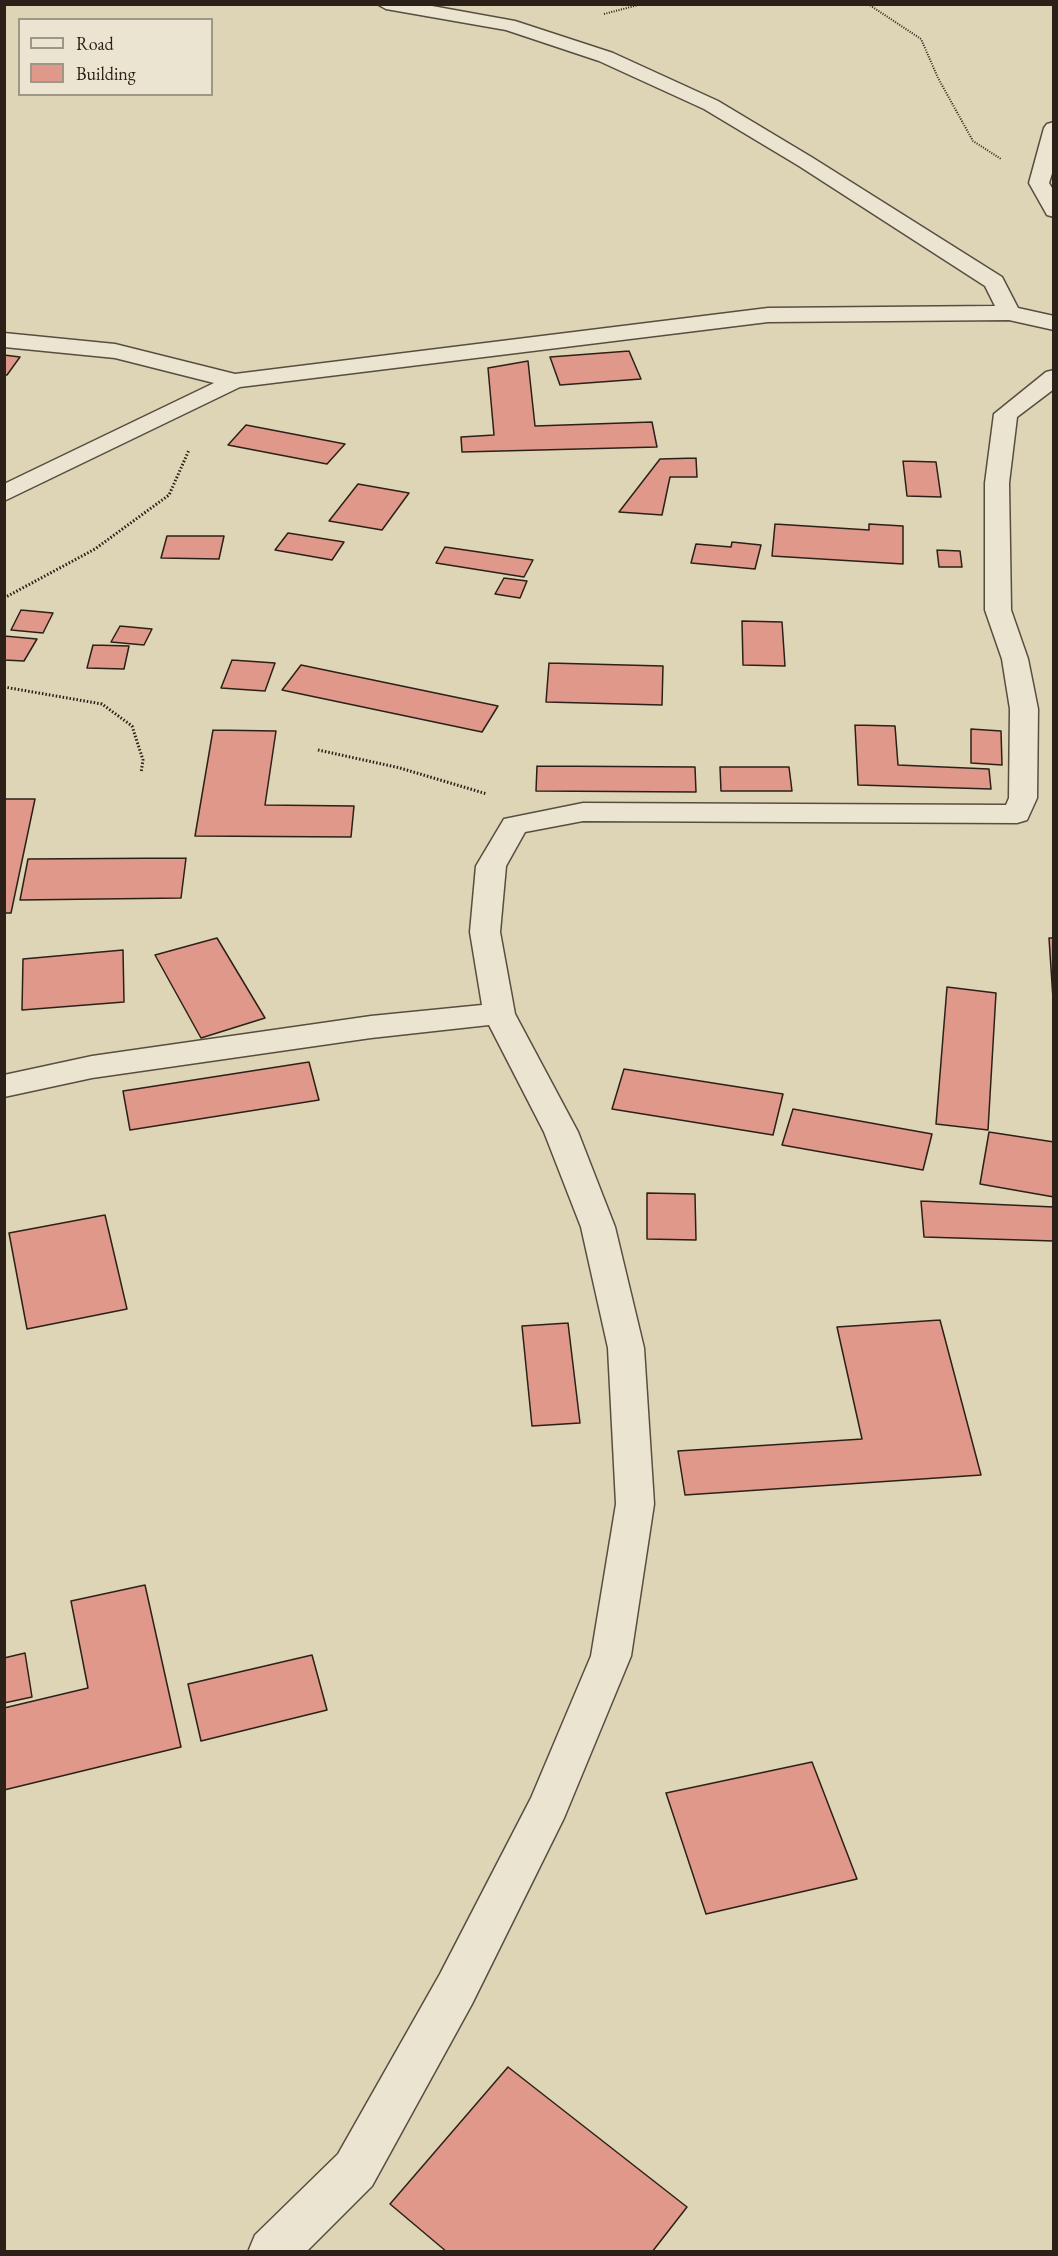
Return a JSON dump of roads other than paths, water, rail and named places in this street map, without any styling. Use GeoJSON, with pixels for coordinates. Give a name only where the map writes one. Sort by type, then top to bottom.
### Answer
{"type":"FeatureCollection","features":[{"type":"Feature","properties":{"kind":"street"},"geometry":{"type":"LineString","coordinates":[[386,4],[509,26],[606,57],[711,105],[806,162],[994,282],[1009,314]]}},
{"type":"Feature","properties":{"kind":"street"},"geometry":{"type":"LineString","coordinates":[[1053,128],[1040,183],[1053,211]]}},
{"type":"Feature","properties":{"kind":"street"},"geometry":{"type":"LineString","coordinates":[[4,494],[235,381],[768,315],[1009,314],[1053,323]]}},
{"type":"Feature","properties":{"kind":"street"},"geometry":{"type":"LineString","coordinates":[[4,340],[115,351],[235,381]]}},
{"type":"Feature","properties":{"kind":"street"},"geometry":{"type":"LineString","coordinates":[[272,2252],[355,2170],[456,1989],[549,1805],[611,1656],[635,1504],[626,1348],[598,1227],[561,1132],[499,1014],[485,932],[490,866],[514,825],[583,812],[1017,814],[1023,798],[1023,709],[1015,659],[998,610],[997,483],[1006,414],[1053,377]]}},
{"type":"Feature","properties":{"kind":"street"},"geometry":{"type":"LineString","coordinates":[[4,1086],[103,1065],[371,1027],[499,1014]]}}]}
